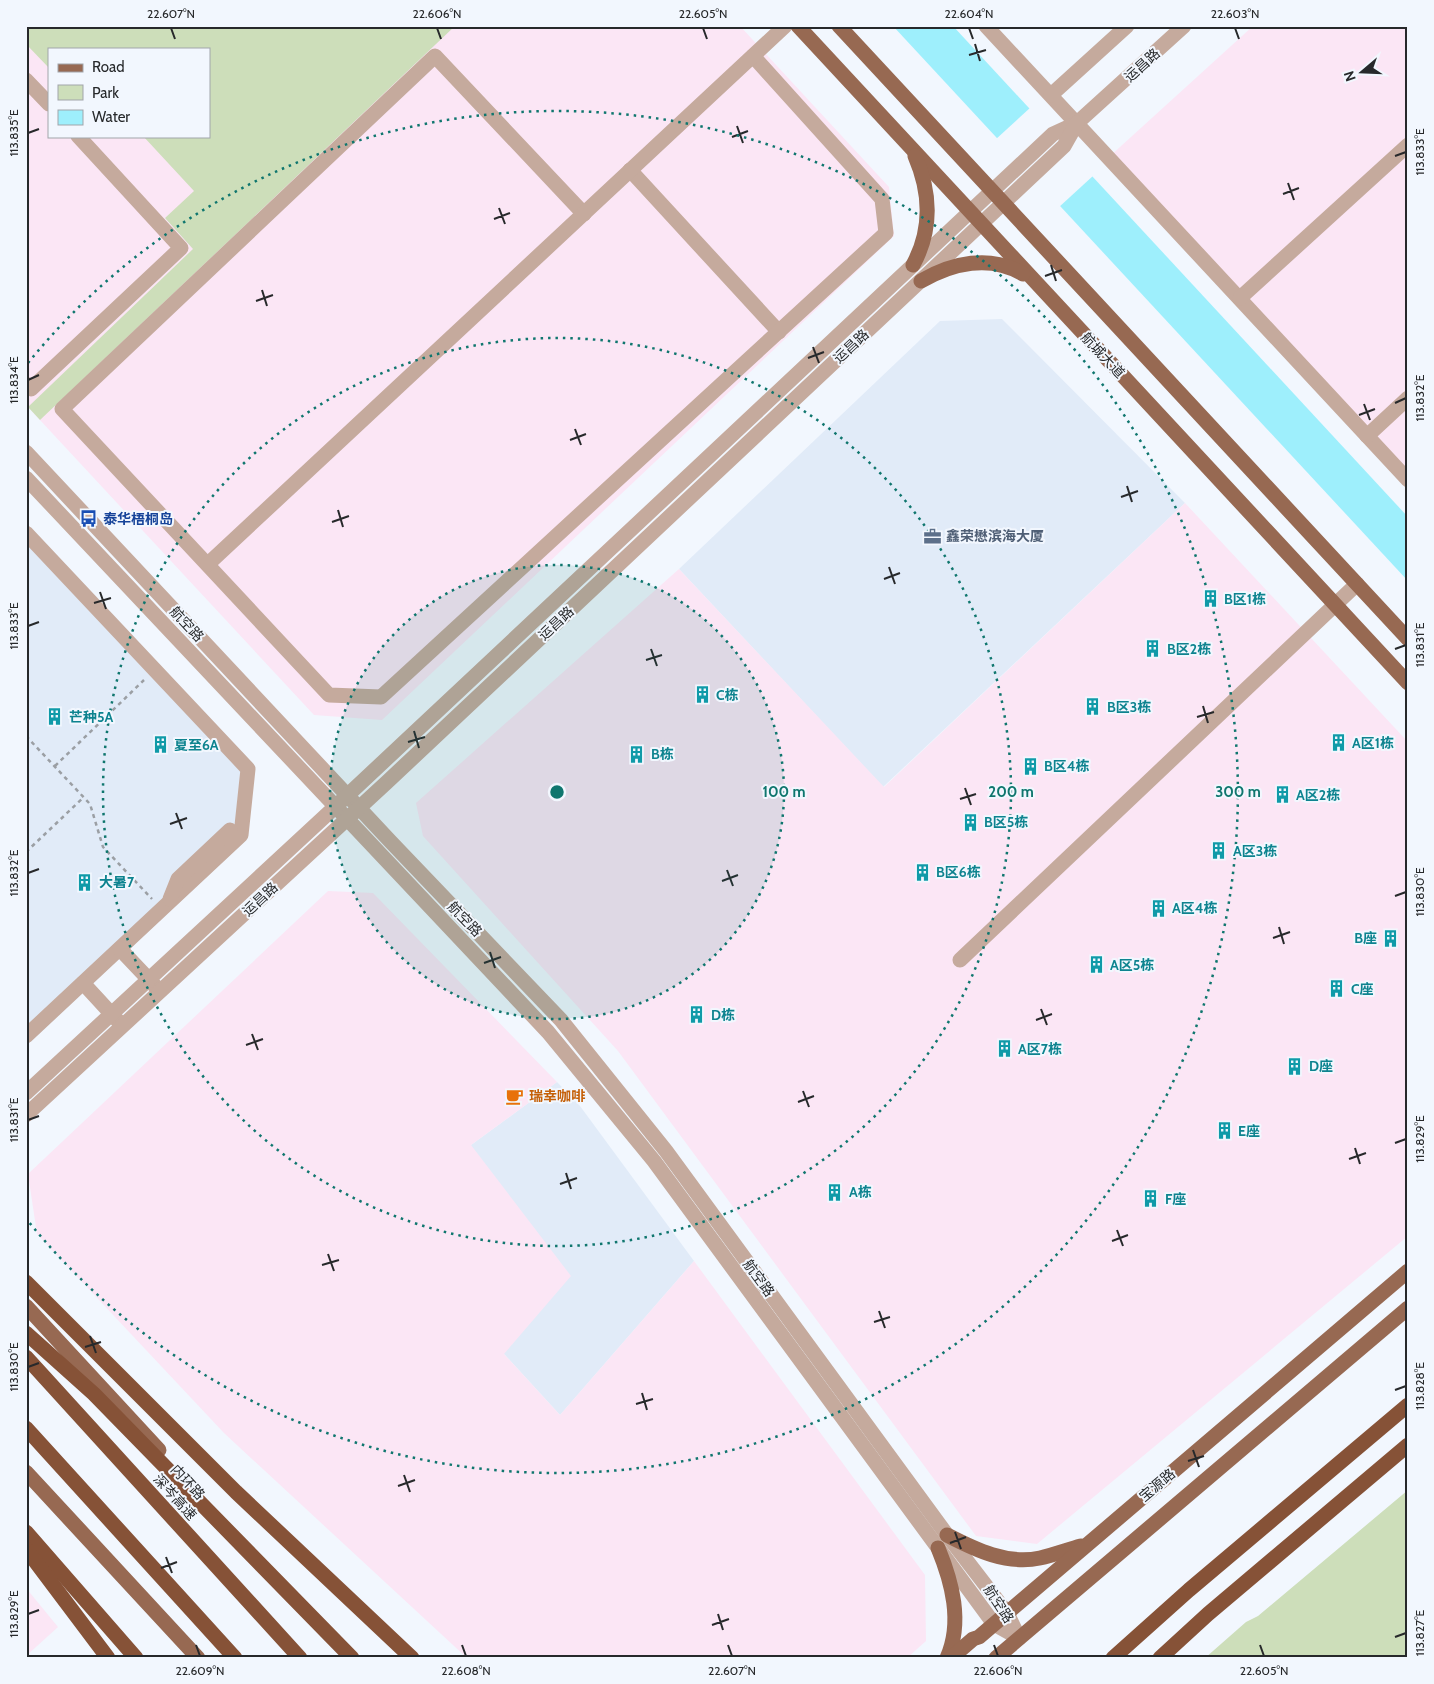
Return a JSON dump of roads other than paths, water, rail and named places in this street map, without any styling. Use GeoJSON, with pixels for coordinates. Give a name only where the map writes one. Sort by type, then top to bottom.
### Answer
{"type":"FeatureCollection","features":[{"type":"Feature","properties":{"kind":"highway"},"geometry":{"type":"LineString","coordinates":[[26,1282],[236,1492],[412,1658]]}},
{"type":"Feature","properties":{"kind":"highway"},"geometry":{"type":"LineString","coordinates":[[26,1333],[94,1394],[351,1658]]}},
{"type":"Feature","properties":{"kind":"highway","name":"深岑高速"},"geometry":{"type":"LineString","coordinates":[[26,1357],[300,1658]]}},
{"type":"Feature","properties":{"kind":"highway"},"geometry":{"type":"LineString","coordinates":[[1113,1658],[1188,1590],[1408,1405]]}},
{"type":"Feature","properties":{"kind":"highway"},"geometry":{"type":"LineString","coordinates":[[26,1428],[235,1658]]}},
{"type":"Feature","properties":{"kind":"highway"},"geometry":{"type":"LineString","coordinates":[[1160,1658],[1208,1614],[1408,1446]]}},
{"type":"Feature","properties":{"kind":"highway"},"geometry":{"type":"LineString","coordinates":[[26,1532],[136,1658]]}},
{"type":"Feature","properties":{"kind":"highway"},"geometry":{"type":"LineString","coordinates":[[26,1549],[108,1658]]}},
{"type":"Feature","properties":{"kind":"main road","name":"航城大道"},"geometry":{"type":"LineString","coordinates":[[798,26],[1408,684]]}},
{"type":"Feature","properties":{"kind":"main road"},"geometry":{"type":"LineString","coordinates":[[839,26],[1408,639]]}},
{"type":"Feature","properties":{"kind":"main road"},"geometry":{"type":"LineString","coordinates":[[911,148],[920,168],[925,189],[927,212],[922,249],[913,265]]}},
{"type":"Feature","properties":{"kind":"main road"},"geometry":{"type":"LineString","coordinates":[[920,281],[954,265],[972,263],[992,263],[1013,268],[1033,280]]}},
{"type":"Feature","properties":{"kind":"main road","name":"宝源路"},"geometry":{"type":"LineString","coordinates":[[951,1658],[1007,1613],[1408,1271]]}},
{"type":"Feature","properties":{"kind":"main road","name":"内环路"},"geometry":{"type":"LineString","coordinates":[[26,1306],[351,1658]]}},
{"type":"Feature","properties":{"kind":"main road","name":"宝源路"},"geometry":{"type":"LineString","coordinates":[[996,1658],[1408,1308]]}},
{"type":"Feature","properties":{"kind":"main road"},"geometry":{"type":"LineString","coordinates":[[26,1472],[198,1658]]}},
{"type":"Feature","properties":{"kind":"main road"},"geometry":{"type":"LineString","coordinates":[[947,1535],[985,1553],[1013,1559],[1038,1558],[1087,1545]]}},
{"type":"Feature","properties":{"kind":"main road"},"geometry":{"type":"LineString","coordinates":[[938,1548],[947,1571],[955,1614],[951,1649],[946,1658]]}},
{"type":"Feature","properties":{"kind":"street"},"geometry":{"type":"LineString","coordinates":[[208,564],[786,26]]}},
{"type":"Feature","properties":{"kind":"street"},"geometry":{"type":"LineString","coordinates":[[986,26],[1367,436],[1405,472]]}},
{"type":"Feature","properties":{"kind":"street"},"geometry":{"type":"LineString","coordinates":[[1051,95],[1127,26]]}},
{"type":"Feature","properties":{"kind":"street","name":"运昌路"},"geometry":{"type":"LineString","coordinates":[[26,1093],[148,978],[335,807],[992,190],[1053,134],[1077,123],[1184,26]]}},
{"type":"Feature","properties":{"kind":"street"},"geometry":{"type":"LineString","coordinates":[[584,214],[435,56],[62,409],[329,695],[381,697],[886,233],[882,199],[753,56]]}},
{"type":"Feature","properties":{"kind":"street"},"geometry":{"type":"LineString","coordinates":[[26,80],[48,103]]}},
{"type":"Feature","properties":{"kind":"street","name":"运昌路"},"geometry":{"type":"LineString","coordinates":[[26,1115],[359,808],[1020,188],[1064,146],[1077,123]]}},
{"type":"Feature","properties":{"kind":"street"},"geometry":{"type":"LineString","coordinates":[[26,384],[31,389],[181,248],[80,138]]}},
{"type":"Feature","properties":{"kind":"street"},"geometry":{"type":"LineString","coordinates":[[1240,298],[1408,145]]}},
{"type":"Feature","properties":{"kind":"street"},"geometry":{"type":"LineString","coordinates":[[630,170],[779,332]]}},
{"type":"Feature","properties":{"kind":"street"},"geometry":{"type":"LineString","coordinates":[[1367,436],[1408,398]]}},
{"type":"Feature","properties":{"kind":"street","name":"航空路"},"geometry":{"type":"LineString","coordinates":[[26,452],[359,808],[561,1020],[666,1151],[947,1535],[1007,1613],[1019,1638]]}},
{"type":"Feature","properties":{"kind":"street","name":"航空路"},"geometry":{"type":"LineString","coordinates":[[26,478],[548,1032],[605,1099],[660,1169],[994,1624],[1019,1638]]}},
{"type":"Feature","properties":{"kind":"street"},"geometry":{"type":"LineString","coordinates":[[26,533],[248,769],[241,835],[27,1035]]}},
{"type":"Feature","properties":{"kind":"street"},"geometry":{"type":"LineString","coordinates":[[960,960],[1358,584]]}},
{"type":"Feature","properties":{"kind":"street"},"geometry":{"type":"LineString","coordinates":[[164,907],[178,879],[230,830]]}},
{"type":"Feature","properties":{"kind":"street"},"geometry":{"type":"LineString","coordinates":[[120,949],[160,991]]}},
{"type":"Feature","properties":{"kind":"street"},"geometry":{"type":"LineString","coordinates":[[83,983],[122,1026]]}},
{"type":"Feature","properties":{"kind":"water"},"geometry":{"type":"Polygon","coordinates":[[[893,26],[953,26],[1408,517],[1408,581],[893,26]]]}},
{"type":"Feature","properties":{"kind":"place","name":"泰华梧桐岛"},"geometry":{"type":"Point","coordinates":[89,519]}},
{"type":"Feature","properties":{"kind":"place","name":"鑫荣懋滨海大厦"},"geometry":{"type":"Point","coordinates":[932,536]}},
{"type":"Feature","properties":{"kind":"place","name":"B区1栋"},"geometry":{"type":"Point","coordinates":[1210,599]}},
{"type":"Feature","properties":{"kind":"place","name":"B区2栋"},"geometry":{"type":"Point","coordinates":[1153,649]}},
{"type":"Feature","properties":{"kind":"place","name":"C栋"},"geometry":{"type":"Point","coordinates":[702,695]}},
{"type":"Feature","properties":{"kind":"place","name":"B区3栋"},"geometry":{"type":"Point","coordinates":[1093,707]}},
{"type":"Feature","properties":{"kind":"place","name":"芒种5A"},"geometry":{"type":"Point","coordinates":[55,717]}},
{"type":"Feature","properties":{"kind":"place","name":"A区1栋"},"geometry":{"type":"Point","coordinates":[1338,743]}},
{"type":"Feature","properties":{"kind":"place","name":"夏至6A"},"geometry":{"type":"Point","coordinates":[160,745]}},
{"type":"Feature","properties":{"kind":"place","name":"B栋"},"geometry":{"type":"Point","coordinates":[637,754]}},
{"type":"Feature","properties":{"kind":"place","name":"B区4栋"},"geometry":{"type":"Point","coordinates":[1030,766]}},
{"type":"Feature","properties":{"kind":"place","name":"A区2栋"},"geometry":{"type":"Point","coordinates":[1282,795]}},
{"type":"Feature","properties":{"kind":"place","name":"B区5栋"},"geometry":{"type":"Point","coordinates":[970,822]}},
{"type":"Feature","properties":{"kind":"place","name":"A区3栋"},"geometry":{"type":"Point","coordinates":[1219,851]}},
{"type":"Feature","properties":{"kind":"place","name":"B区6栋"},"geometry":{"type":"Point","coordinates":[922,872]}},
{"type":"Feature","properties":{"kind":"place","name":"大暑7"},"geometry":{"type":"Point","coordinates":[85,882]}},
{"type":"Feature","properties":{"kind":"place","name":"A区4栋"},"geometry":{"type":"Point","coordinates":[1158,908]}},
{"type":"Feature","properties":{"kind":"place","name":"B座"},"geometry":{"type":"Point","coordinates":[1391,938]}},
{"type":"Feature","properties":{"kind":"place","name":"A区5栋"},"geometry":{"type":"Point","coordinates":[1096,965]}},
{"type":"Feature","properties":{"kind":"place","name":"C座"},"geometry":{"type":"Point","coordinates":[1337,989]}},
{"type":"Feature","properties":{"kind":"place","name":"D栋"},"geometry":{"type":"Point","coordinates":[697,1015]}},
{"type":"Feature","properties":{"kind":"place","name":"A区7栋"},"geometry":{"type":"Point","coordinates":[1004,1049]}},
{"type":"Feature","properties":{"kind":"place","name":"D座"},"geometry":{"type":"Point","coordinates":[1295,1066]}},
{"type":"Feature","properties":{"kind":"place","name":"瑞幸咖啡"},"geometry":{"type":"Point","coordinates":[515,1096]}},
{"type":"Feature","properties":{"kind":"place","name":"E座"},"geometry":{"type":"Point","coordinates":[1224,1131]}},
{"type":"Feature","properties":{"kind":"place","name":"A栋"},"geometry":{"type":"Point","coordinates":[835,1192]}},
{"type":"Feature","properties":{"kind":"place","name":"F座"},"geometry":{"type":"Point","coordinates":[1151,1199]}}]}
